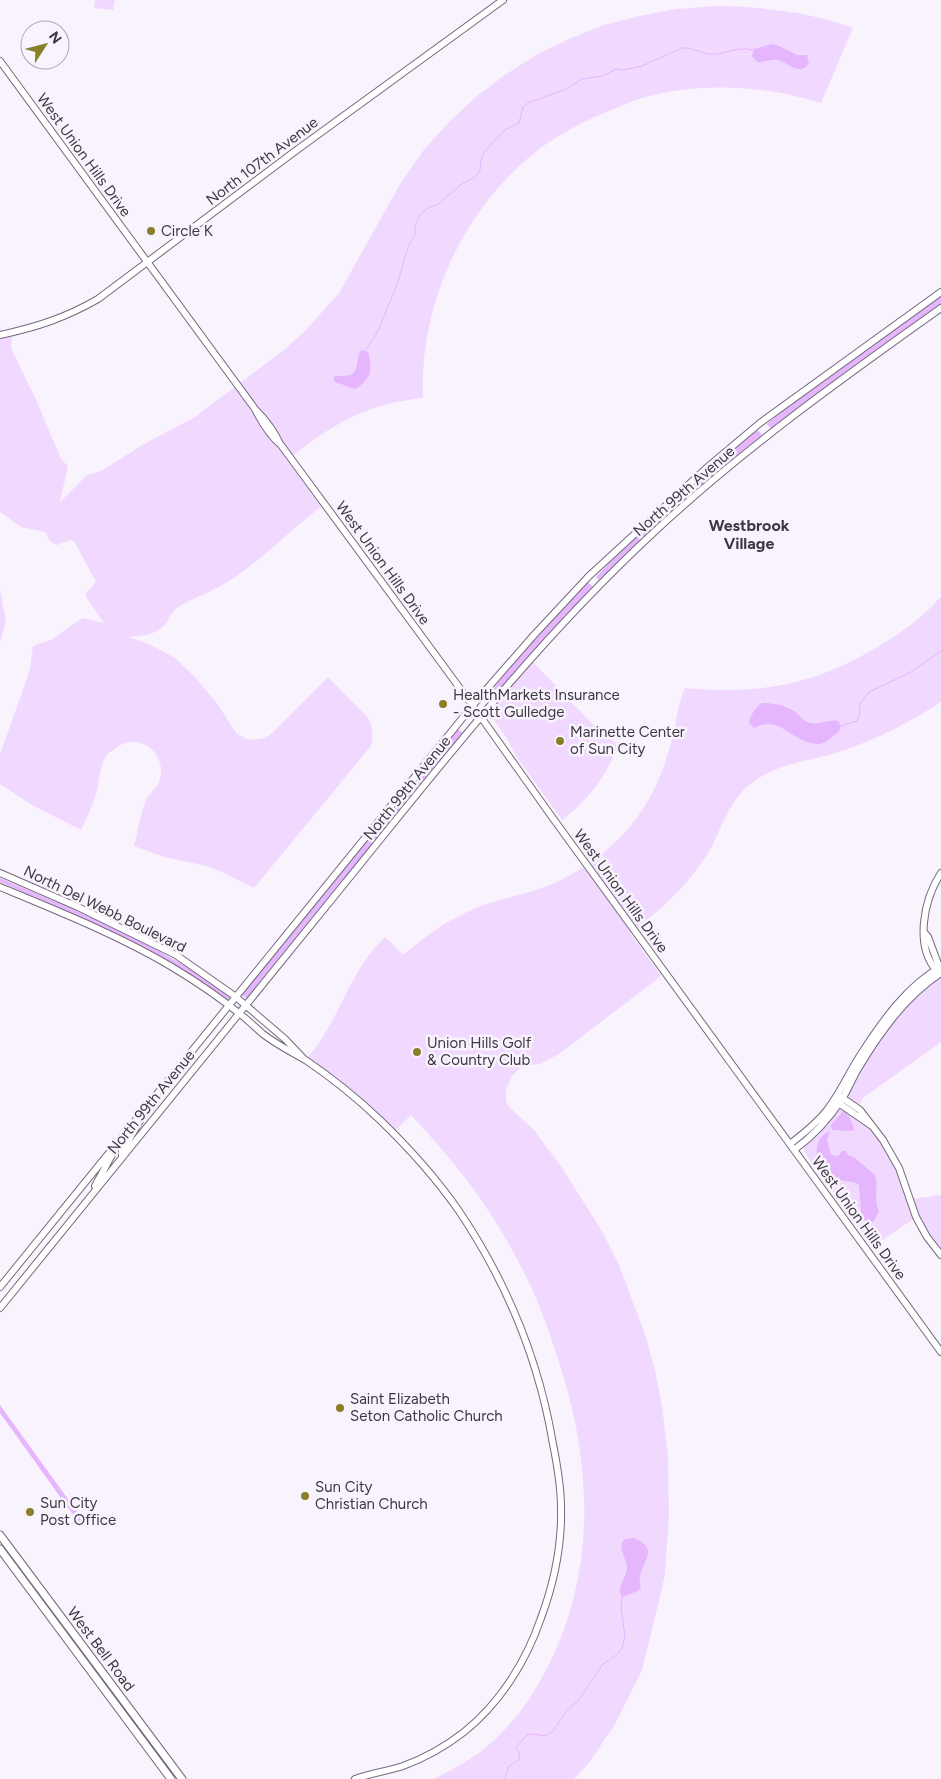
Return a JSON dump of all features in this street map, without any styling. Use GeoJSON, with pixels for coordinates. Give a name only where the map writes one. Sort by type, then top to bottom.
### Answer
{"type":"FeatureCollection","features":[{"type":"Feature","properties":{"kind":"main road","name":"North 107th Avenue"},"geometry":{"type":"LineString","coordinates":[[0,335],[32,328],[74,312],[98,299],[294,152],[502,0]]}},
{"type":"Feature","properties":{"kind":"main road","name":"West Union Hills Drive"},"geometry":{"type":"LineString","coordinates":[[0,61],[255,409],[276,434],[281,445],[474,706],[546,809],[941,1352]]}},
{"type":"Feature","properties":{"kind":"main road","name":"North 99th Avenue"},"geometry":{"type":"LineString","coordinates":[[0,1287],[474,706],[534,635],[589,576],[710,465],[760,423],[941,292]]}},
{"type":"Feature","properties":{"kind":"main road","name":"North 99th Avenue"},"geometry":{"type":"LineString","coordinates":[[0,1308],[481,716],[580,606],[673,515],[768,434],[820,394],[941,308]]}},
{"type":"Feature","properties":{"kind":"main road","name":"North Del Webb Boulevard"},"geometry":{"type":"LineString","coordinates":[[0,873],[78,907],[176,955],[246,1005],[285,1039],[305,1060]]}},
{"type":"Feature","properties":{"kind":"main road"},"geometry":{"type":"LineString","coordinates":[[792,1147],[815,1132],[905,1003],[940,970],[924,932],[927,901],[941,873]]}},
{"type":"Feature","properties":{"kind":"main road","name":"North Del Webb Boulevard"},"geometry":{"type":"LineString","coordinates":[[0,887],[56,910],[151,955],[181,972],[229,1006],[263,1034],[305,1060]]}},
{"type":"Feature","properties":{"kind":"main road"},"geometry":{"type":"LineString","coordinates":[[305,1060],[372,1112],[406,1147],[451,1201],[486,1254],[526,1339],[540,1383],[552,1439],[561,1507],[559,1546],[549,1597],[526,1656],[494,1704],[462,1733],[434,1752],[402,1766],[355,1779]]}},
{"type":"Feature","properties":{"kind":"main road"},"geometry":{"type":"LineString","coordinates":[[838,1099],[860,1110],[884,1140],[899,1168],[909,1200],[924,1233],[941,1255]]}},
{"type":"Feature","properties":{"kind":"main road"},"geometry":{"type":"LineString","coordinates":[[122,1158],[122,1151],[149,1105]]}},
{"type":"Feature","properties":{"kind":"main road"},"geometry":{"type":"LineString","coordinates":[[87,1200],[111,1159],[112,1150]]}},
{"type":"Feature","properties":{"kind":"main road","name":"West Bell Road"},"geometry":{"type":"LineString","coordinates":[[0,1535],[182,1779]]}},
{"type":"Feature","properties":{"kind":"main road","name":"West Bell Road"},"geometry":{"type":"LineString","coordinates":[[0,1549],[171,1779]]}},
{"type":"Feature","properties":{"kind":"shaded area"},"geometry":{"type":"Polygon","coordinates":[[[95,0],[115,0],[113,10],[94,8],[95,0]]]}},
{"type":"Feature","properties":{"kind":"shaded area"},"geometry":{"type":"Polygon","coordinates":[[[718,6],[787,11],[853,28],[821,103],[777,92],[755,89],[711,88],[667,92],[636,100],[601,114],[549,142],[520,165],[495,192],[472,222],[454,254],[440,289],[430,325],[424,361],[423,398],[384,405],[351,418],[319,436],[287,460],[321,507],[235,577],[178,607],[159,630],[150,634],[129,637],[149,644],[175,658],[196,678],[218,705],[237,734],[249,740],[265,738],[271,734],[328,677],[368,718],[372,732],[371,746],[254,888],[207,866],[164,857],[134,846],[145,803],[159,782],[161,770],[155,754],[150,748],[142,744],[134,742],[125,743],[108,753],[103,762],[97,791],[90,811],[81,830],[32,805],[0,784],[0,754],[30,668],[33,646],[53,639],[82,618],[104,623],[86,597],[86,593],[96,582],[74,541],[70,540],[57,545],[51,542],[45,532],[21,527],[0,512],[0,325],[3,338],[12,336],[11,348],[37,402],[61,459],[68,466],[60,502],[87,475],[101,471],[144,444],[195,417],[284,350],[304,332],[339,293],[402,181],[423,151],[448,123],[477,96],[536,55],[604,25],[676,9],[718,6]]]}},
{"type":"Feature","properties":{"kind":"shaded area"},"geometry":{"type":"Polygon","coordinates":[[[772,44],[797,55],[807,55],[809,64],[805,68],[797,69],[777,60],[757,62],[752,56],[754,49],[772,44]]]}},
{"type":"Feature","properties":{"kind":"shaded area"},"geometry":{"type":"Polygon","coordinates":[[[941,295],[941,305],[771,429],[767,424],[796,399],[941,295]]]}},
{"type":"Feature","properties":{"kind":"shaded area"},"geometry":{"type":"Polygon","coordinates":[[[360,351],[368,352],[370,364],[369,373],[364,382],[355,389],[335,382],[333,379],[335,376],[349,375],[355,371],[360,351]]]}},
{"type":"Feature","properties":{"kind":"shaded area"},"geometry":{"type":"Polygon","coordinates":[[[757,429],[762,435],[743,450],[600,581],[596,577],[623,548],[714,465],[757,429]]]}},
{"type":"Feature","properties":{"kind":"shaded area"},"geometry":{"type":"Polygon","coordinates":[[[588,582],[593,587],[497,693],[493,689],[513,663],[588,582]]]}},
{"type":"Feature","properties":{"kind":"shaded area"},"geometry":{"type":"Polygon","coordinates":[[[0,590],[6,621],[0,643],[0,590]]]}},
{"type":"Feature","properties":{"kind":"shaded area"},"geometry":{"type":"Polygon","coordinates":[[[941,596],[941,702],[906,723],[881,735],[842,751],[774,770],[763,775],[744,789],[731,806],[707,855],[699,867],[682,888],[652,916],[630,933],[661,976],[559,1054],[540,1064],[529,1065],[519,1069],[512,1076],[506,1089],[506,1101],[510,1108],[534,1130],[562,1168],[602,1231],[619,1265],[645,1334],[662,1406],[668,1457],[669,1515],[665,1574],[642,1670],[614,1726],[588,1764],[574,1779],[434,1779],[475,1756],[503,1731],[532,1695],[554,1654],[568,1617],[578,1580],[583,1542],[582,1466],[576,1428],[556,1353],[544,1318],[524,1272],[507,1241],[470,1184],[411,1115],[393,1133],[305,1060],[322,1038],[358,972],[385,937],[403,955],[417,943],[455,918],[482,906],[557,882],[587,865],[613,844],[636,820],[658,781],[668,754],[679,705],[685,688],[738,690],[762,688],[786,684],[832,670],[896,636],[920,618],[941,596]]]}},
{"type":"Feature","properties":{"kind":"shaded area","name":"Marinette Center of Sun City"},"geometry":{"type":"Polygon","coordinates":[[[532,661],[603,735],[614,741],[618,746],[602,778],[588,796],[562,820],[516,756],[508,740],[489,713],[532,661]]]}},
{"type":"Feature","properties":{"kind":"shaded area"},"geometry":{"type":"Polygon","coordinates":[[[762,703],[786,707],[810,723],[838,721],[840,730],[826,742],[817,744],[803,740],[770,724],[754,728],[749,723],[754,712],[762,703]]]}},
{"type":"Feature","properties":{"kind":"shaded area"},"geometry":{"type":"Polygon","coordinates":[[[458,729],[463,733],[446,757],[248,1000],[242,995],[458,729]]]}},
{"type":"Feature","properties":{"kind":"shaded area"},"geometry":{"type":"Polygon","coordinates":[[[0,878],[134,938],[163,953],[231,996],[228,1000],[174,964],[118,934],[0,882],[0,878]]]}},
{"type":"Feature","properties":{"kind":"shaded area"},"geometry":{"type":"Polygon","coordinates":[[[941,969],[941,1042],[863,1098],[858,1107],[885,1138],[911,1199],[941,1195],[941,1255],[916,1217],[872,1247],[805,1153],[803,1147],[828,1124],[849,1096],[850,1080],[882,1029],[941,969]]]}},
{"type":"Feature","properties":{"kind":"shaded area"},"geometry":{"type":"Polygon","coordinates":[[[844,1110],[854,1130],[832,1130],[831,1125],[844,1110]]]}},
{"type":"Feature","properties":{"kind":"shaded area"},"geometry":{"type":"Polygon","coordinates":[[[830,1131],[827,1140],[831,1155],[838,1156],[842,1151],[846,1151],[848,1155],[855,1158],[875,1175],[876,1202],[879,1211],[873,1222],[868,1223],[863,1219],[859,1185],[854,1182],[837,1179],[817,1156],[819,1141],[823,1135],[830,1131]]]}},
{"type":"Feature","properties":{"kind":"shaded area"},"geometry":{"type":"Polygon","coordinates":[[[0,1405],[83,1520],[79,1523],[0,1413],[0,1405]]]}},
{"type":"Feature","properties":{"kind":"shaded area"},"geometry":{"type":"Polygon","coordinates":[[[634,1538],[646,1546],[648,1555],[640,1576],[641,1588],[622,1597],[620,1589],[627,1566],[621,1546],[625,1539],[634,1538]]]}},
{"type":"Feature","properties":{"kind":"waterway"},"geometry":{"type":"LineString","coordinates":[[366,350],[377,333],[397,285],[408,247],[415,235],[415,225],[421,214],[428,208],[438,204],[462,184],[475,177],[480,170],[484,152],[505,130],[519,123],[523,107],[528,103],[566,89],[582,79],[603,76],[616,69],[623,70],[642,66],[682,48],[715,54],[741,49],[753,50]]}},
{"type":"Feature","properties":{"kind":"waterway"},"geometry":{"type":"LineString","coordinates":[[840,726],[857,721],[860,704],[869,692],[911,672],[941,651]]}},
{"type":"Feature","properties":{"kind":"waterway"},"geometry":{"type":"LineString","coordinates":[[505,1779],[508,1767],[519,1760],[520,1755],[516,1747],[527,1735],[546,1736],[554,1730],[567,1710],[578,1701],[603,1664],[622,1649],[625,1636],[621,1608],[622,1597]]}},
{"type":"Feature","properties":{"kind":"place","name":"Circle K"},"geometry":{"type":"Point","coordinates":[151,231]}},
{"type":"Feature","properties":{"kind":"place","name":"HealthMarkets Insurance - Scott Gulledge"},"geometry":{"type":"Point","coordinates":[443,704]}},
{"type":"Feature","properties":{"kind":"place","name":"Marinette Center of Sun City"},"geometry":{"type":"Point","coordinates":[560,741]}},
{"type":"Feature","properties":{"kind":"place","name":"Union Hills Golf & Country Club"},"geometry":{"type":"Point","coordinates":[417,1052]}},
{"type":"Feature","properties":{"kind":"place","name":"Saint Elizabeth Seton Catholic Church"},"geometry":{"type":"Point","coordinates":[340,1408]}},
{"type":"Feature","properties":{"kind":"place","name":"Sun City Christian Church"},"geometry":{"type":"Point","coordinates":[305,1496]}},
{"type":"Feature","properties":{"kind":"place","name":"Sun City Post Office"},"geometry":{"type":"Point","coordinates":[30,1512]}},
{"type":"Feature","properties":{"kind":"district","name":"Westbrook Village"},"geometry":{"type":"Point","coordinates":[749,534]}}]}
